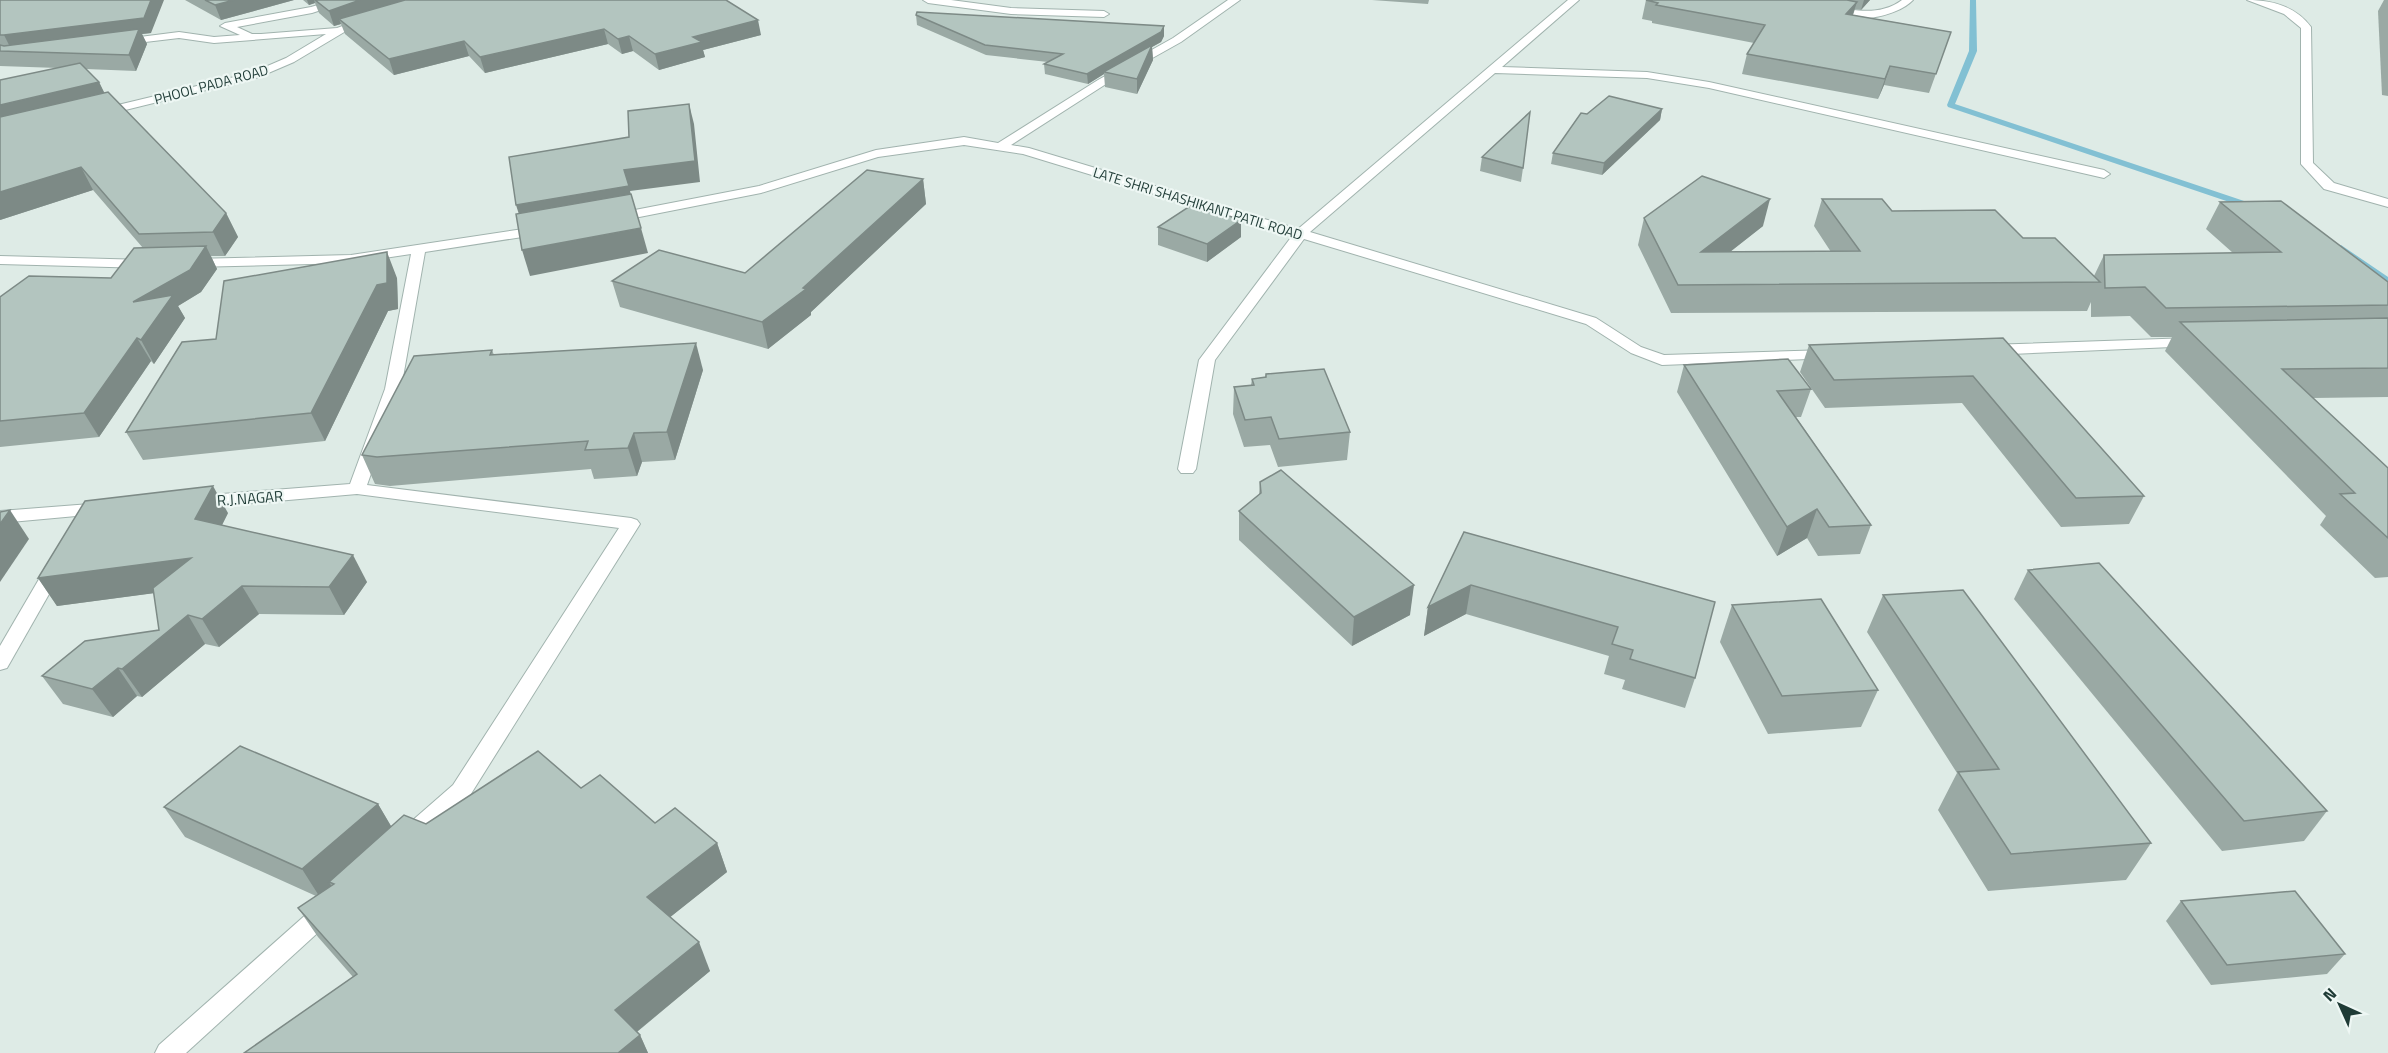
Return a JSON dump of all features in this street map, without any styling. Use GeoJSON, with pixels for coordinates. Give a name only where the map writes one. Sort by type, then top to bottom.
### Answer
{"type":"FeatureCollection","features":[{"type":"Feature","properties":{"kind":"street"},"geometry":{"type":"LineString","coordinates":[[291,0],[312,10]]}},
{"type":"Feature","properties":{"kind":"street"},"geometry":{"type":"LineString","coordinates":[[928,0],[1011,11],[1104,14]]}},
{"type":"Feature","properties":{"kind":"street"},"geometry":{"type":"LineString","coordinates":[[1000,147],[1102,82],[1177,40],[1235,0]]}},
{"type":"Feature","properties":{"kind":"street"},"geometry":{"type":"LineString","coordinates":[[1187,469],[1207,360],[1301,233],[1574,0]]}},
{"type":"Feature","properties":{"kind":"street"},"geometry":{"type":"LineString","coordinates":[[1819,8],[1853,15],[1883,15],[1901,7],[1908,0]]}},
{"type":"Feature","properties":{"kind":"street"},"geometry":{"type":"LineString","coordinates":[[2252,0],[2273,5],[2297,15],[2306,27],[2307,164],[2329,186],[2388,203]]}},
{"type":"Feature","properties":{"kind":"street"},"geometry":{"type":"LineString","coordinates":[[112,43],[180,35],[345,3]]}},
{"type":"Feature","properties":{"kind":"street","name":"PHOOL PADA ROAD"},"geometry":{"type":"LineString","coordinates":[[93,114],[255,75],[290,60],[342,29],[371,16]]}},
{"type":"Feature","properties":{"kind":"street"},"geometry":{"type":"LineString","coordinates":[[225,26],[261,37]]}},
{"type":"Feature","properties":{"kind":"street"},"geometry":{"type":"LineString","coordinates":[[180,35],[214,40],[342,29]]}},
{"type":"Feature","properties":{"kind":"street"},"geometry":{"type":"LineString","coordinates":[[1493,69],[1647,75],[1709,85],[2103,174]]}},
{"type":"Feature","properties":{"kind":"street","name":"LATE SHRI SHASHIKANT PATIL ROAD"},"geometry":{"type":"LineString","coordinates":[[605,219],[761,189],[876,154],[964,141],[1025,151],[1591,321],[1636,350],[1662,360],[1840,354]]}},
{"type":"Feature","properties":{"kind":"street"},"geometry":{"type":"LineString","coordinates":[[0,260],[117,265],[351,259],[559,227]]}},
{"type":"Feature","properties":{"kind":"street"},"geometry":{"type":"LineString","coordinates":[[357,489],[393,389],[419,249]]}},
{"type":"Feature","properties":{"kind":"street"},"geometry":{"type":"LineString","coordinates":[[1971,350],[2208,343]]}},
{"type":"Feature","properties":{"kind":"street","name":"R.J.NAGAR"},"geometry":{"type":"LineString","coordinates":[[182,503],[357,489],[631,524],[461,791],[390,854]]}},
{"type":"Feature","properties":{"kind":"street"},"geometry":{"type":"LineString","coordinates":[[0,517],[124,507]]}},
{"type":"Feature","properties":{"kind":"street"},"geometry":{"type":"LineString","coordinates":[[77,531],[89,510]]}},
{"type":"Feature","properties":{"kind":"street"},"geometry":{"type":"LineString","coordinates":[[0,663],[65,551]]}},
{"type":"Feature","properties":{"kind":"street"},"geometry":{"type":"LineString","coordinates":[[168,1053],[345,894]]}},
{"type":"Feature","properties":{"kind":"building"},"geometry":{"type":"Polygon","coordinates":[[[0,0],[151,0],[144,18],[0,35],[0,0]]]}},
{"type":"Feature","properties":{"kind":"building"},"geometry":{"type":"Polygon","coordinates":[[[205,0],[234,0],[215,5],[205,0]]]}},
{"type":"Feature","properties":{"kind":"building"},"geometry":{"type":"Polygon","coordinates":[[[315,0],[360,0],[329,11],[315,0]]]}},
{"type":"Feature","properties":{"kind":"building"},"geometry":{"type":"Polygon","coordinates":[[[405,0],[726,0],[758,20],[693,37],[702,42],[655,54],[629,36],[618,39],[604,29],[480,57],[464,41],[389,59],[339,19],[405,0]]]}},
{"type":"Feature","properties":{"kind":"building"},"geometry":{"type":"Polygon","coordinates":[[[1646,0],[1847,0],[1857,2],[1846,14],[1951,32],[1936,74],[1890,66],[1885,79],[1747,54],[1765,25],[1656,5],[1658,3],[1646,0]]]}},
{"type":"Feature","properties":{"kind":"building"},"geometry":{"type":"Polygon","coordinates":[[[917,12],[1164,26],[1161,32],[1087,74],[1044,64],[1063,54],[985,45],[916,15],[917,12]]]}},
{"type":"Feature","properties":{"kind":"building"},"geometry":{"type":"Polygon","coordinates":[[[139,29],[129,55],[0,51],[0,45],[139,29]]]}},
{"type":"Feature","properties":{"kind":"building"},"geometry":{"type":"Polygon","coordinates":[[[1152,45],[1137,79],[1104,72],[1107,70],[1152,45]]]}},
{"type":"Feature","properties":{"kind":"building"},"geometry":{"type":"Polygon","coordinates":[[[80,63],[99,82],[0,105],[0,80],[80,63]]]}},
{"type":"Feature","properties":{"kind":"building"},"geometry":{"type":"Polygon","coordinates":[[[108,92],[226,213],[213,232],[139,234],[81,167],[0,192],[0,117],[108,92]]]}},
{"type":"Feature","properties":{"kind":"building"},"geometry":{"type":"Polygon","coordinates":[[[1609,96],[1662,109],[1604,163],[1553,153],[1581,113],[1587,114],[1609,96]]]}},
{"type":"Feature","properties":{"kind":"building"},"geometry":{"type":"Polygon","coordinates":[[[689,104],[695,161],[624,170],[629,186],[516,205],[509,157],[629,137],[628,111],[689,104]]]}},
{"type":"Feature","properties":{"kind":"building"},"geometry":{"type":"Polygon","coordinates":[[[1530,112],[1523,168],[1482,157],[1530,112]]]}},
{"type":"Feature","properties":{"kind":"building"},"geometry":{"type":"Polygon","coordinates":[[[867,170],[923,179],[803,288],[806,289],[762,322],[612,281],[659,250],[745,273],[867,170]]]}},
{"type":"Feature","properties":{"kind":"building"},"geometry":{"type":"Polygon","coordinates":[[[1702,176],[1770,199],[1701,252],[1860,251],[1822,199],[1882,199],[1892,211],[1995,210],[2023,238],[2055,238],[2100,282],[1678,285],[1644,218],[1702,176]]]}},
{"type":"Feature","properties":{"kind":"building"},"geometry":{"type":"Polygon","coordinates":[[[631,194],[641,228],[522,250],[516,214],[631,194]]]}},
{"type":"Feature","properties":{"kind":"building"},"geometry":{"type":"Polygon","coordinates":[[[2281,201],[2388,282],[2388,305],[2166,308],[2145,287],[2105,288],[2104,255],[2281,252],[2220,202],[2281,201]]]}},
{"type":"Feature","properties":{"kind":"building"},"geometry":{"type":"Polygon","coordinates":[[[1193,204],[1241,220],[1207,244],[1158,227],[1193,204]]]}},
{"type":"Feature","properties":{"kind":"building"},"geometry":{"type":"Polygon","coordinates":[[[206,246],[190,270],[133,302],[173,295],[141,340],[137,338],[84,413],[0,421],[0,297],[29,276],[111,278],[134,248],[206,246]]]}},
{"type":"Feature","properties":{"kind":"building"},"geometry":{"type":"Polygon","coordinates":[[[387,252],[387,283],[377,285],[311,413],[126,432],[182,342],[216,339],[224,281],[387,252]]]}},
{"type":"Feature","properties":{"kind":"building"},"geometry":{"type":"Polygon","coordinates":[[[2388,318],[2388,368],[2282,369],[2388,468],[2388,538],[2340,494],[2355,493],[2180,322],[2388,318]]]}},
{"type":"Feature","properties":{"kind":"building"},"geometry":{"type":"Polygon","coordinates":[[[2003,338],[2144,496],[2076,498],[1973,376],[1834,380],[1809,345],[2003,338]]]}},
{"type":"Feature","properties":{"kind":"building"},"geometry":{"type":"Polygon","coordinates":[[[696,343],[667,432],[634,433],[628,448],[585,450],[588,441],[377,457],[362,455],[414,356],[492,350],[490,355],[696,343]]]}},
{"type":"Feature","properties":{"kind":"building"},"geometry":{"type":"Polygon","coordinates":[[[1788,359],[1811,389],[1777,391],[1871,525],[1829,527],[1817,509],[1787,527],[1684,365],[1788,359]]]}},
{"type":"Feature","properties":{"kind":"building"},"geometry":{"type":"Polygon","coordinates":[[[1324,369],[1350,432],[1279,439],[1271,417],[1245,420],[1234,387],[1254,385],[1252,379],[1266,377],[1266,374],[1324,369]]]}},
{"type":"Feature","properties":{"kind":"building"},"geometry":{"type":"Polygon","coordinates":[[[1281,470],[1414,585],[1354,617],[1239,511],[1261,493],[1260,482],[1281,470]]]}},
{"type":"Feature","properties":{"kind":"building"},"geometry":{"type":"Polygon","coordinates":[[[213,486],[195,519],[353,555],[329,587],[242,586],[202,619],[188,615],[122,669],[118,668],[92,689],[42,676],[85,641],[159,630],[153,588],[191,558],[38,578],[85,501],[213,486]]]}},
{"type":"Feature","properties":{"kind":"building"},"geometry":{"type":"Polygon","coordinates":[[[10,510],[0,524],[0,512],[10,510]]]}},
{"type":"Feature","properties":{"kind":"building"},"geometry":{"type":"Polygon","coordinates":[[[1464,532],[1715,602],[1695,678],[1630,659],[1633,650],[1612,644],[1618,627],[1471,585],[1428,607],[1464,532]]]}},
{"type":"Feature","properties":{"kind":"building"},"geometry":{"type":"Polygon","coordinates":[[[2099,563],[2327,811],[2244,821],[2028,570],[2099,563]]]}},
{"type":"Feature","properties":{"kind":"building"},"geometry":{"type":"Polygon","coordinates":[[[1963,590],[2151,843],[2011,854],[1958,772],[1999,769],[1883,595],[1963,590]]]}},
{"type":"Feature","properties":{"kind":"building"},"geometry":{"type":"Polygon","coordinates":[[[1821,599],[1878,690],[1782,696],[1732,605],[1821,599]]]}},
{"type":"Feature","properties":{"kind":"building"},"geometry":{"type":"Polygon","coordinates":[[[240,746],[378,804],[302,869],[164,807],[240,746]]]}},
{"type":"Feature","properties":{"kind":"building"},"geometry":{"type":"Polygon","coordinates":[[[538,751],[581,788],[600,775],[655,823],[675,808],[717,843],[647,897],[699,942],[615,1010],[640,1035],[618,1053],[244,1053],[357,974],[298,908],[334,884],[329,882],[404,815],[426,824],[538,751]]]}},
{"type":"Feature","properties":{"kind":"building"},"geometry":{"type":"Polygon","coordinates":[[[2295,891],[2345,954],[2227,965],[2181,901],[2295,891]]]}},
{"type":"Feature","properties":{"kind":"waterway"},"geometry":{"type":"LineString","coordinates":[[1973,0],[1973,51],[1951,105],[2250,206]]}},
{"type":"Feature","properties":{"kind":"waterway"},"geometry":{"type":"LineString","coordinates":[[2341,248],[2388,281]]}}]}
